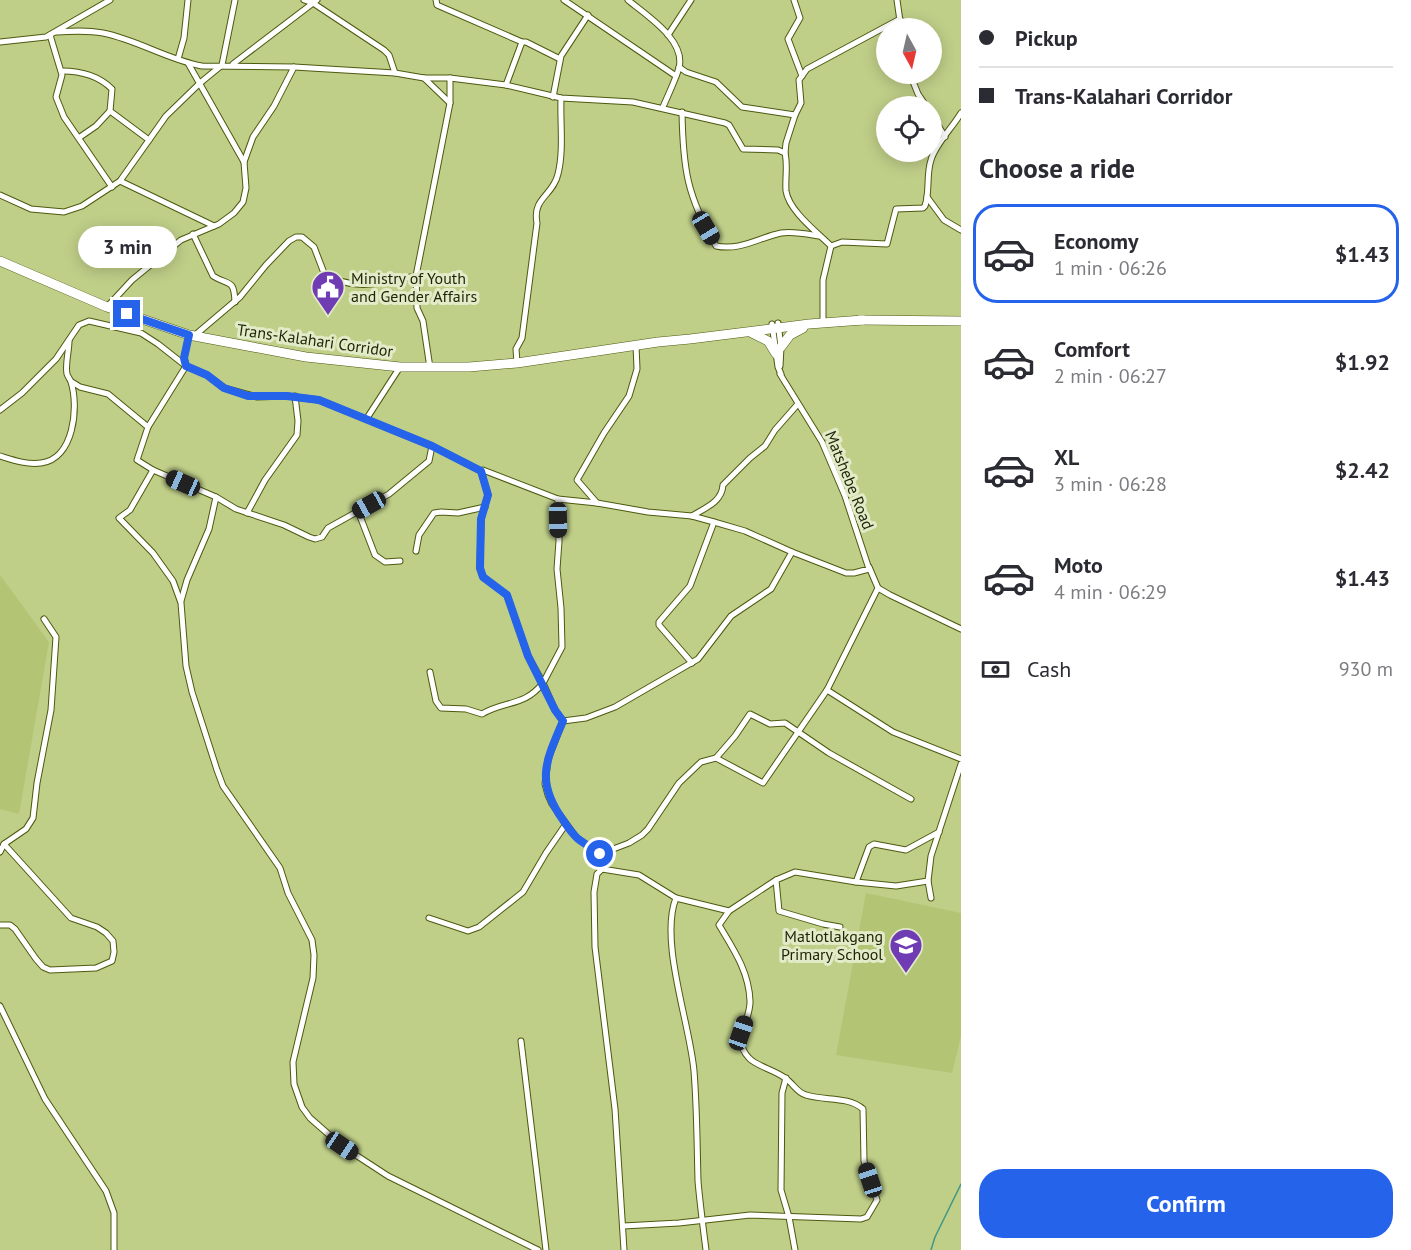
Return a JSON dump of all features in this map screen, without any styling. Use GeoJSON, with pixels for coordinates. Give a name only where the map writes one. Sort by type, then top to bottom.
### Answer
{"type":"FeatureCollection","features":[{"type":"Feature","properties":{"kind":"highway","name":"Trans-Kalahari Corridor"},"geometry":{"type":"LineString","coordinates":[[0,255],[17,267]]}},
{"type":"Feature","properties":{"kind":"highway","name":"Trans-Kalahari Corridor"},"geometry":{"type":"LineString","coordinates":[[0,261],[107,307],[191,336],[348,363],[430,368],[517,363],[658,342],[749,332],[775,326]]}},
{"type":"Feature","properties":{"kind":"highway","name":"Trans-Kalahari Corridor"},"geometry":{"type":"LineString","coordinates":[[658,342],[688,335],[823,321],[961,321]]}},
{"type":"Feature","properties":{"kind":"highway"},"geometry":{"type":"LineString","coordinates":[[749,332],[768,340],[778,351],[790,335],[823,321]]}},
{"type":"Feature","properties":{"kind":"street"},"geometry":{"type":"LineString","coordinates":[[0,42],[31,40],[53,33],[110,0]]}},
{"type":"Feature","properties":{"kind":"street"},"geometry":{"type":"LineString","coordinates":[[178,59],[184,38],[188,0]]}},
{"type":"Feature","properties":{"kind":"street"},"geometry":{"type":"LineString","coordinates":[[0,195],[31,209],[64,212],[82,206],[120,181],[166,116],[222,65],[235,0]]}},
{"type":"Feature","properties":{"kind":"street"},"geometry":{"type":"LineString","coordinates":[[304,0],[315,1],[387,52],[395,73]]}},
{"type":"Feature","properties":{"kind":"street"},"geometry":{"type":"LineString","coordinates":[[436,0],[437,5],[526,42],[560,59]]}},
{"type":"Feature","properties":{"kind":"street"},"geometry":{"type":"LineString","coordinates":[[564,0],[676,76]]}},
{"type":"Feature","properties":{"kind":"street"},"geometry":{"type":"LineString","coordinates":[[628,0],[668,35],[679,50],[679,67],[663,108]]}},
{"type":"Feature","properties":{"kind":"street"},"geometry":{"type":"LineString","coordinates":[[668,35],[691,0]]}},
{"type":"Feature","properties":{"kind":"street"},"geometry":{"type":"LineString","coordinates":[[794,0],[800,18],[788,39],[802,76]]}},
{"type":"Feature","properties":{"kind":"street"},"geometry":{"type":"LineString","coordinates":[[897,0],[900,18]]}},
{"type":"Feature","properties":{"kind":"street"},"geometry":{"type":"LineString","coordinates":[[232,65],[315,1]]}},
{"type":"Feature","properties":{"kind":"street"},"geometry":{"type":"LineString","coordinates":[[553,97],[560,59],[588,15]]}},
{"type":"Feature","properties":{"kind":"street"},"geometry":{"type":"LineString","coordinates":[[53,33],[86,31],[104,33],[202,66],[294,67],[395,73],[424,78],[450,78],[506,85],[561,98],[633,102],[727,123],[743,149],[778,150],[785,153]]}},
{"type":"Feature","properties":{"kind":"street"},"geometry":{"type":"LineString","coordinates":[[831,246],[819,236],[789,200],[787,192],[786,143],[801,103],[799,80],[807,69],[876,32]]}},
{"type":"Feature","properties":{"kind":"street"},"geometry":{"type":"LineString","coordinates":[[53,33],[62,71],[56,97],[64,117],[80,137],[112,187]]}},
{"type":"Feature","properties":{"kind":"street"},"geometry":{"type":"LineString","coordinates":[[506,85],[522,42]]}},
{"type":"Feature","properties":{"kind":"street"},"geometry":{"type":"LineString","coordinates":[[107,307],[132,280],[181,240],[227,219],[243,202],[246,188],[244,162],[188,63]]}},
{"type":"Feature","properties":{"kind":"street"},"geometry":{"type":"LineString","coordinates":[[244,162],[256,132],[274,106],[294,67]]}},
{"type":"Feature","properties":{"kind":"street"},"geometry":{"type":"LineString","coordinates":[[679,67],[686,72],[716,82],[742,107],[795,116]]}},
{"type":"Feature","properties":{"kind":"street"},"geometry":{"type":"LineString","coordinates":[[62,71],[71,71],[103,80],[112,89],[110,111],[96,126],[80,137]]}},
{"type":"Feature","properties":{"kind":"street"},"geometry":{"type":"LineString","coordinates":[[424,78],[450,103]]}},
{"type":"Feature","properties":{"kind":"street"},"geometry":{"type":"LineString","coordinates":[[430,368],[423,321],[417,308],[416,276],[450,103],[450,78]]}},
{"type":"Feature","properties":{"kind":"street"},"geometry":{"type":"LineString","coordinates":[[517,363],[516,349],[522,338],[537,224],[536,211],[540,199],[551,189],[558,173],[561,98]]}},
{"type":"Feature","properties":{"kind":"street"},"geometry":{"type":"LineString","coordinates":[[110,111],[149,140]]}},
{"type":"Feature","properties":{"kind":"street"},"geometry":{"type":"LineString","coordinates":[[682,112],[683,154],[688,182],[700,219],[716,246],[725,248],[748,245],[781,233],[819,236]]}},
{"type":"Feature","properties":{"kind":"street"},"geometry":{"type":"LineString","coordinates":[[831,246],[842,242],[887,244],[896,209],[922,208],[927,204],[931,159],[937,146],[961,113]]}},
{"type":"Feature","properties":{"kind":"street"},"geometry":{"type":"LineString","coordinates":[[942,132],[945,137]]}},
{"type":"Feature","properties":{"kind":"street"},"geometry":{"type":"LineString","coordinates":[[120,181],[214,226]]}},
{"type":"Feature","properties":{"kind":"street"},"geometry":{"type":"LineString","coordinates":[[927,196],[944,220],[961,230]]}},
{"type":"Feature","properties":{"kind":"street"},"geometry":{"type":"LineString","coordinates":[[193,234],[213,276],[229,282],[233,287],[235,302]]}},
{"type":"Feature","properties":{"kind":"street"},"geometry":{"type":"LineString","coordinates":[[416,276],[377,285],[345,282],[324,273],[314,247],[302,237],[289,240],[235,302],[191,336],[184,358],[186,366],[148,427],[136,458],[138,462],[153,470],[247,513],[276,522],[315,539],[322,537],[328,528],[389,494],[429,461],[432,446]]}},
{"type":"Feature","properties":{"kind":"street"},"geometry":{"type":"LineString","coordinates":[[823,321],[823,280],[831,246]]}},
{"type":"Feature","properties":{"kind":"street"},"geometry":{"type":"LineString","coordinates":[[0,410],[36,379],[56,359],[79,326],[89,321],[141,333],[186,366],[207,375],[224,388],[248,396],[295,396],[319,400],[432,446],[481,471],[558,499],[692,516],[746,531],[846,573],[869,569]]}},
{"type":"Feature","properties":{"kind":"street"},"geometry":{"type":"LineString","coordinates":[[775,326],[780,374],[797,405],[822,442],[845,496],[869,569],[878,588],[961,629]]}},
{"type":"Feature","properties":{"kind":"street"},"geometry":{"type":"LineString","coordinates":[[0,456],[29,463],[41,463],[56,459],[61,453],[72,429],[74,416],[72,382],[66,373],[70,340]]}},
{"type":"Feature","properties":{"kind":"street"},"geometry":{"type":"LineString","coordinates":[[597,503],[577,480],[629,396],[637,369],[636,345]]}},
{"type":"Feature","properties":{"kind":"street"},"geometry":{"type":"LineString","coordinates":[[367,418],[399,367]]}},
{"type":"Feature","properties":{"kind":"street","name":"Matshebe Road"},"geometry":{"type":"LineString","coordinates":[[780,374],[822,442]]}},
{"type":"Feature","properties":{"kind":"street"},"geometry":{"type":"LineString","coordinates":[[72,382],[91,391],[108,394],[148,427]]}},
{"type":"Feature","properties":{"kind":"street"},"geometry":{"type":"LineString","coordinates":[[247,513],[265,480],[297,435],[295,396]]}},
{"type":"Feature","properties":{"kind":"street"},"geometry":{"type":"LineString","coordinates":[[692,516],[718,499],[723,493],[723,485],[765,446],[775,430],[797,405]]}},
{"type":"Feature","properties":{"kind":"street"},"geometry":{"type":"LineString","coordinates":[[153,470],[130,510],[119,518],[141,539],[162,564],[172,581],[181,603],[186,666],[192,692],[217,770],[224,786],[280,868],[288,893],[312,940],[313,978],[293,1062],[294,1084],[302,1107],[310,1118],[342,1146],[388,1176],[538,1250]]}},
{"type":"Feature","properties":{"kind":"street"},"geometry":{"type":"LineString","coordinates":[[481,471],[488,495],[481,519],[480,568],[483,577],[507,595],[528,656],[555,710],[563,721]]}},
{"type":"Feature","properties":{"kind":"street"},"geometry":{"type":"LineString","coordinates":[[181,603],[187,580],[209,529],[216,497]]}},
{"type":"Feature","properties":{"kind":"street"},"geometry":{"type":"LineString","coordinates":[[430,672],[436,701],[441,708],[465,709],[482,714],[528,698],[543,683],[562,647],[557,569],[558,499]]}},
{"type":"Feature","properties":{"kind":"street"},"geometry":{"type":"LineString","coordinates":[[416,551],[418,536],[434,513],[458,513],[485,507]]}},
{"type":"Feature","properties":{"kind":"street"},"geometry":{"type":"LineString","coordinates":[[358,511],[375,555],[385,562],[399,561]]}},
{"type":"Feature","properties":{"kind":"street"},"geometry":{"type":"LineString","coordinates":[[692,663],[659,625],[659,622],[690,586],[714,522]]}},
{"type":"Feature","properties":{"kind":"street"},"geometry":{"type":"LineString","coordinates":[[563,721],[586,718],[628,702],[651,685],[692,663],[709,646],[731,616],[771,589],[792,552]]}},
{"type":"Feature","properties":{"kind":"street"},"geometry":{"type":"LineString","coordinates":[[716,758],[763,783],[827,690],[878,588]]}},
{"type":"Feature","properties":{"kind":"street"},"geometry":{"type":"LineString","coordinates":[[0,852],[4,844],[26,829],[33,818],[37,783],[51,710],[56,637],[44,619]]}},
{"type":"Feature","properties":{"kind":"street"},"geometry":{"type":"LineString","coordinates":[[827,690],[893,732],[961,759]]}},
{"type":"Feature","properties":{"kind":"street"},"geometry":{"type":"LineString","coordinates":[[600,854],[629,843],[642,835],[688,773],[701,762],[716,758],[750,714],[770,724],[785,723],[837,759],[911,799]]}},
{"type":"Feature","properties":{"kind":"street"},"geometry":{"type":"LineString","coordinates":[[563,721],[548,759],[545,784],[552,804],[576,837],[600,854],[602,869]]}},
{"type":"Feature","properties":{"kind":"street"},"geometry":{"type":"LineString","coordinates":[[931,898],[928,881],[932,856],[961,764]]}},
{"type":"Feature","properties":{"kind":"street"},"geometry":{"type":"LineString","coordinates":[[429,918],[468,931],[479,927],[523,892],[566,824]]}},
{"type":"Feature","properties":{"kind":"street"},"geometry":{"type":"LineString","coordinates":[[856,882],[870,847],[874,844],[906,850],[939,832]]}},
{"type":"Feature","properties":{"kind":"street"},"geometry":{"type":"LineString","coordinates":[[0,925],[10,925],[15,929],[36,959],[43,967],[50,970],[96,968],[112,961],[113,941],[106,933],[97,927],[71,918],[4,844]]}},
{"type":"Feature","properties":{"kind":"street"},"geometry":{"type":"LineString","coordinates":[[602,869],[639,875],[675,898],[729,911]]}},
{"type":"Feature","properties":{"kind":"street"},"geometry":{"type":"LineString","coordinates":[[602,869],[597,874],[594,892],[595,947],[615,1109],[624,1250]]}},
{"type":"Feature","properties":{"kind":"street"},"geometry":{"type":"LineString","coordinates":[[623,1226],[750,1215],[861,1219],[867,1217],[877,1200],[864,1161],[863,1109],[855,1102],[801,1094],[786,1078],[749,1059],[741,1033],[751,1005],[749,984],[740,960],[719,925],[729,911],[776,880],[795,872],[897,886],[928,881]]}},
{"type":"Feature","properties":{"kind":"street"},"geometry":{"type":"LineString","coordinates":[[776,880],[779,911],[840,927]]}},
{"type":"Feature","properties":{"kind":"street"},"geometry":{"type":"LineString","coordinates":[[675,898],[671,922],[672,953],[694,1069],[699,1184],[706,1250]]}},
{"type":"Feature","properties":{"kind":"street"},"geometry":{"type":"LineString","coordinates":[[0,1006],[45,1099],[106,1191],[114,1213],[114,1250]]}},
{"type":"Feature","properties":{"kind":"street"},"geometry":{"type":"LineString","coordinates":[[521,1041],[546,1250]]}},
{"type":"Feature","properties":{"kind":"street"},"geometry":{"type":"LineString","coordinates":[[786,1078],[782,1093],[781,1190],[795,1250]]}},
{"type":"Feature","properties":{"kind":"shaded area"},"geometry":{"type":"Polygon","coordinates":[[[0,575],[49,642],[19,814],[0,809],[0,575]]]}},
{"type":"Feature","properties":{"kind":"shaded area","name":"Matlotlakgang Primary School"},"geometry":{"type":"Polygon","coordinates":[[[866,893],[961,913],[961,1036],[952,1073],[836,1055],[866,893]]]}},
{"type":"Feature","properties":{"kind":"waterway"},"geometry":{"type":"LineString","coordinates":[[931,1250],[961,1184]]}},
{"type":"Feature","properties":{"kind":"place","name":"Ministry of Youth and Gender Affairs"},"geometry":{"type":"Point","coordinates":[328,316]}},
{"type":"Feature","properties":{"kind":"place","name":"Matlotlakgang Primary School"},"geometry":{"type":"Point","coordinates":[906,974]}},
{"type":"Feature","properties":{"kind":"route"},"geometry":{"type":"LineString","coordinates":[[127,314],[189,335],[184,358],[186,366],[207,375],[224,388],[248,396],[287,396],[319,400],[432,446],[481,471],[480,475],[487,488],[488,500],[481,519],[480,568],[483,577],[507,595],[528,656],[555,710],[563,721],[548,759],[545,784],[548,795],[576,837],[600,854]]}}]}
